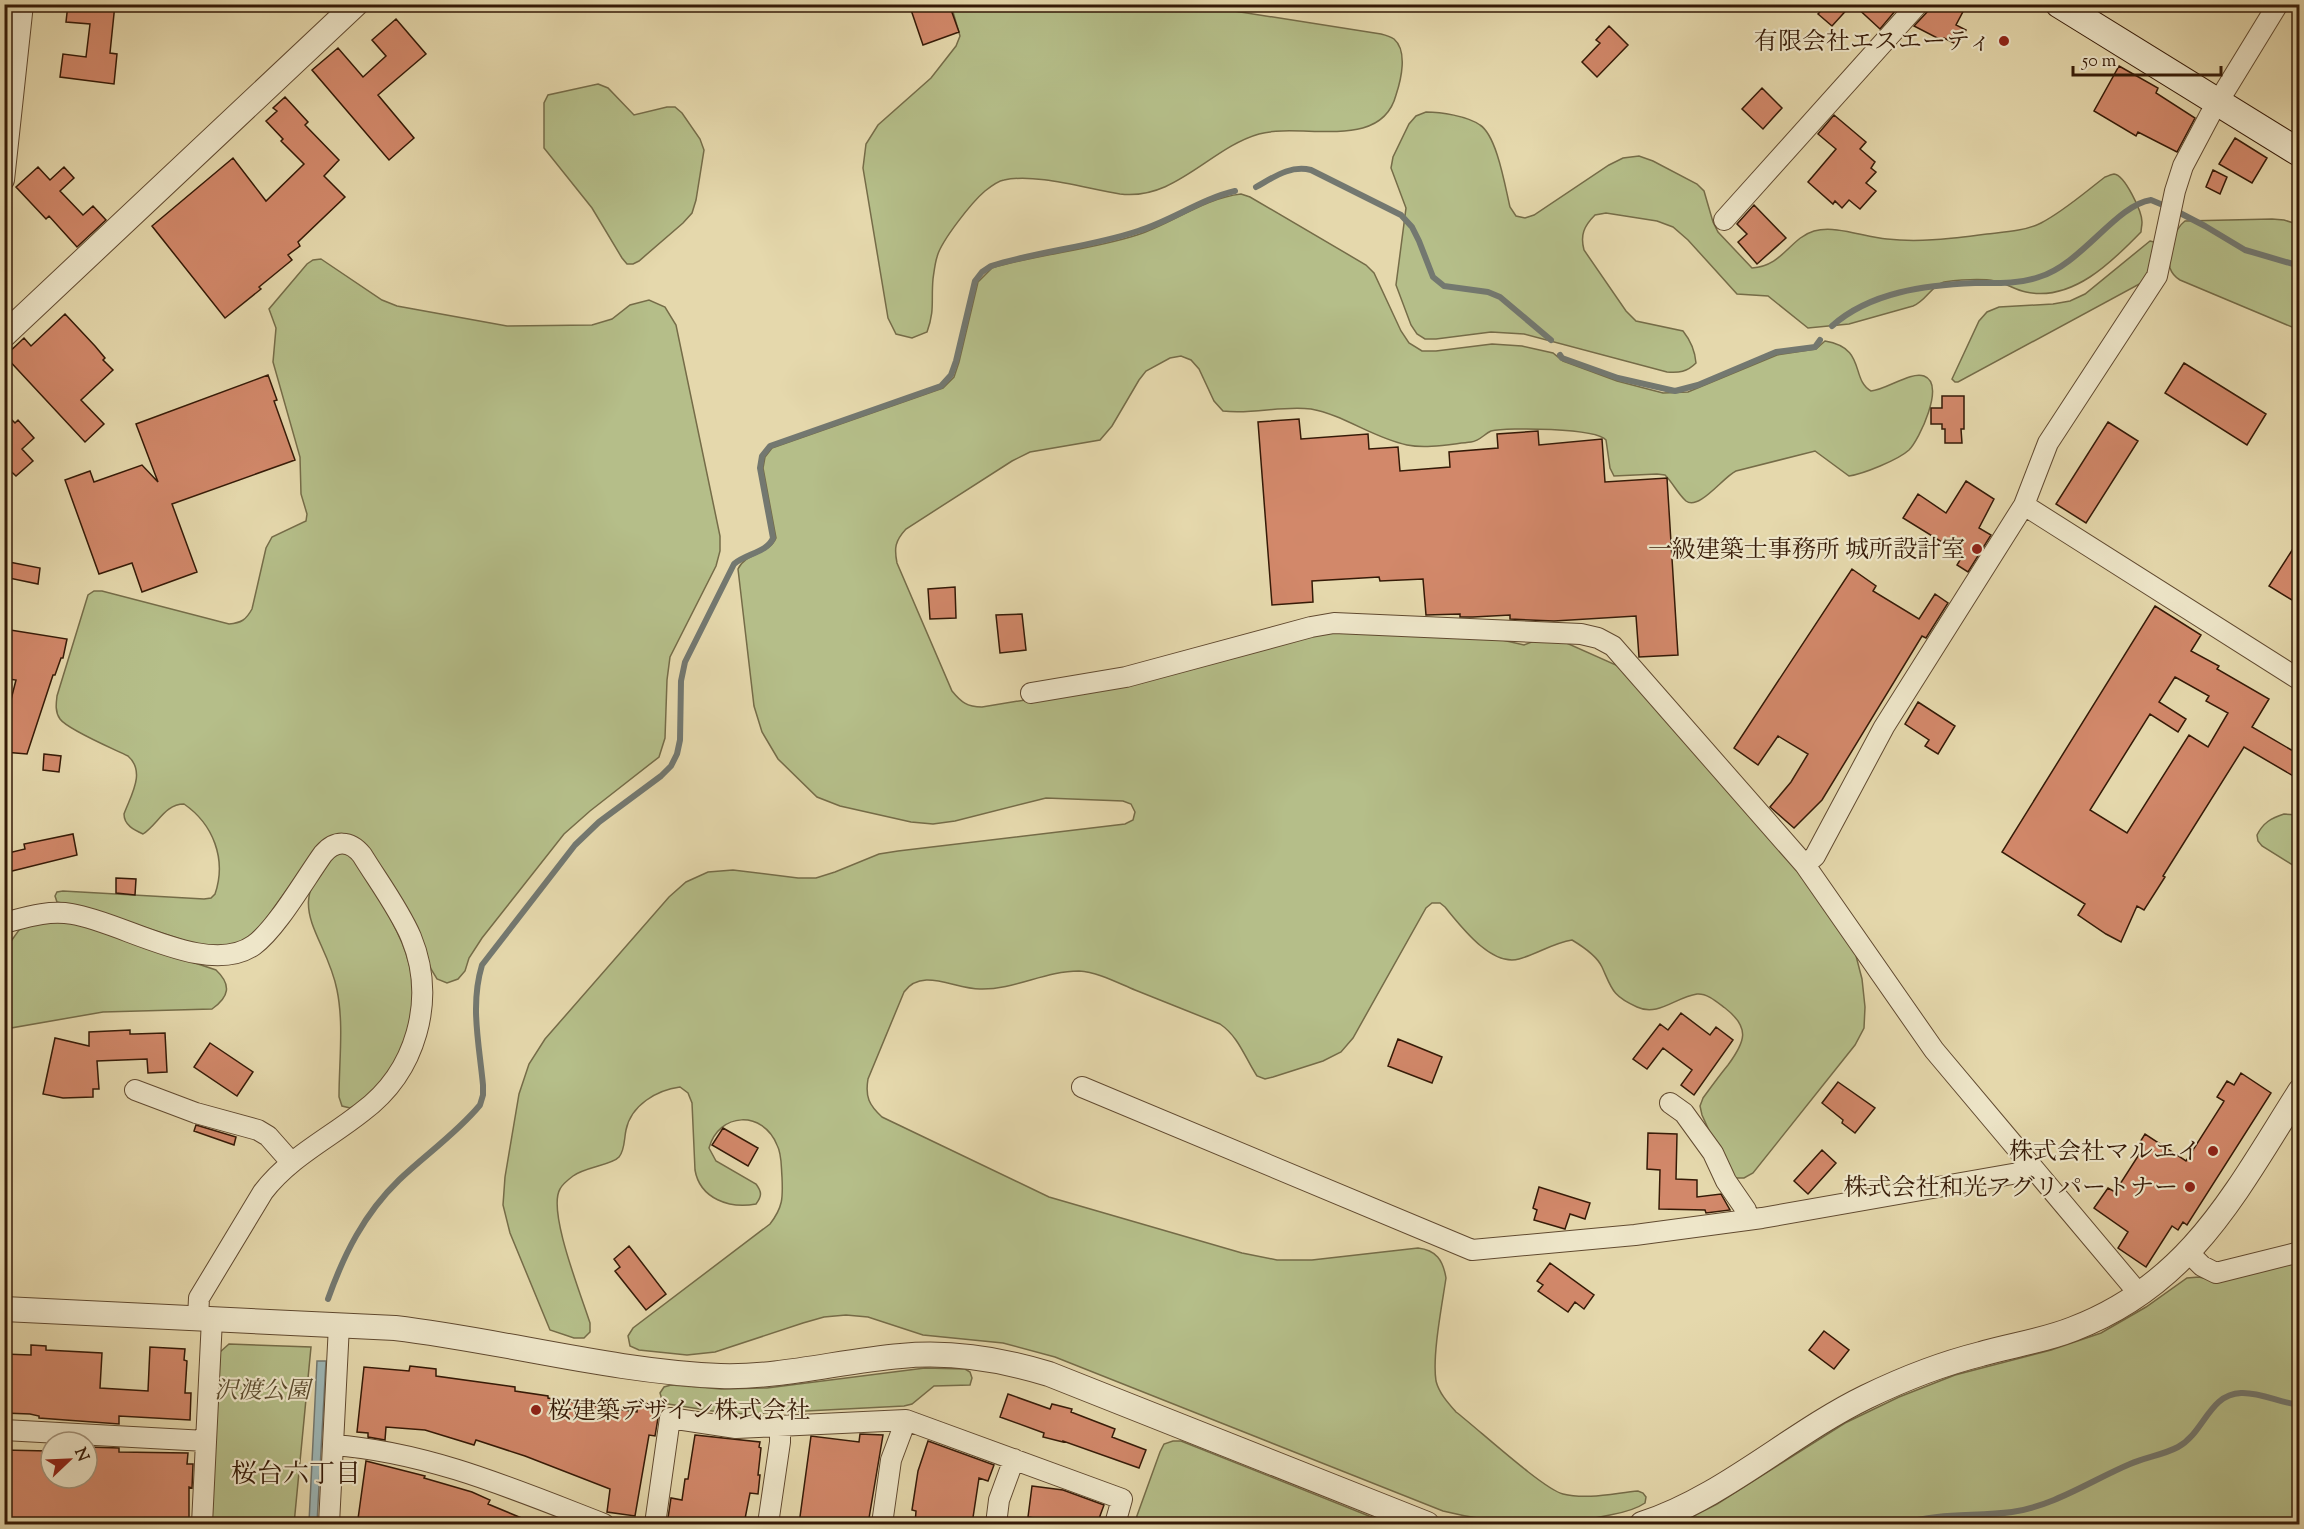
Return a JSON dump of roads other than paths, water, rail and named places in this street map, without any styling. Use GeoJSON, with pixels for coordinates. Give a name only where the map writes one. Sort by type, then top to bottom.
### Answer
{"type":"FeatureCollection","features":[{"type":"Feature","properties":{"kind":"main road"},"geometry":{"type":"LineString","coordinates":[[2059,4],[2300,153]]}},
{"type":"Feature","properties":{"kind":"street"},"geometry":{"type":"LineString","coordinates":[[4,180],[23,4]]}},
{"type":"Feature","properties":{"kind":"street"},"geometry":{"type":"LineString","coordinates":[[4,335],[356,4]]}},
{"type":"Feature","properties":{"kind":"street"},"geometry":{"type":"LineString","coordinates":[[1725,219],[1918,4]]}},
{"type":"Feature","properties":{"kind":"street"},"geometry":{"type":"LineString","coordinates":[[1805,865],[1815,856],[1884,727],[2024,505],[2048,443],[2157,276],[2181,172],[2218,103],[2278,4]]}},
{"type":"Feature","properties":{"kind":"street"},"geometry":{"type":"LineString","coordinates":[[2024,505],[2300,680]]}},
{"type":"Feature","properties":{"kind":"street"},"geometry":{"type":"LineString","coordinates":[[1031,693],[1126,677],[1311,627],[1334,623],[1581,634],[1598,638],[1613,646],[1805,865],[1934,1050],[2140,1295]]}},
{"type":"Feature","properties":{"kind":"street"},"geometry":{"type":"LineString","coordinates":[[4,923],[43,913],[70,913],[196,954],[220,957],[231,955],[243,951],[263,938],[328,848],[343,843],[357,849],[411,936],[419,963],[423,991],[421,1019],[413,1046],[401,1071],[384,1094],[363,1112],[291,1162],[263,1192],[199,1298],[205,1319],[206,1441],[202,1524]]}},
{"type":"Feature","properties":{"kind":"street"},"geometry":{"type":"LineString","coordinates":[[1082,1087],[1472,1250],[1635,1235],[1747,1220],[2018,1173],[2030,1164]]}},
{"type":"Feature","properties":{"kind":"street"},"geometry":{"type":"LineString","coordinates":[[135,1090],[196,1113],[258,1130],[268,1136],[291,1162]]}},
{"type":"Feature","properties":{"kind":"street"},"geometry":{"type":"LineString","coordinates":[[1642,1524],[1683,1508],[1838,1412],[1893,1384],[1951,1363],[2072,1330],[2117,1309],[2140,1295],[2189,1253],[2226,1206],[2300,1091]]}},
{"type":"Feature","properties":{"kind":"street"},"geometry":{"type":"LineString","coordinates":[[1670,1103],[1684,1113],[1713,1153],[1726,1182],[1746,1210],[1747,1220]]}},
{"type":"Feature","properties":{"kind":"street"},"geometry":{"type":"LineString","coordinates":[[2189,1253],[2202,1266],[2216,1273],[2300,1252]]}},
{"type":"Feature","properties":{"kind":"street"},"geometry":{"type":"LineString","coordinates":[[4,1309],[339,1325],[423,1332],[609,1365],[722,1376],[788,1372],[916,1355],[950,1354],[1000,1360],[1049,1374],[1427,1524]]}},
{"type":"Feature","properties":{"kind":"street"},"geometry":{"type":"LineString","coordinates":[[329,1524],[339,1325]]}},
{"type":"Feature","properties":{"kind":"street"},"geometry":{"type":"LineString","coordinates":[[655,1524],[670,1418],[736,1428],[906,1420],[1122,1499],[1115,1524]]}},
{"type":"Feature","properties":{"kind":"street"},"geometry":{"type":"LineString","coordinates":[[882,1524],[891,1460],[906,1420]]}},
{"type":"Feature","properties":{"kind":"street"},"geometry":{"type":"LineString","coordinates":[[768,1524],[780,1442],[780,1426]]}},
{"type":"Feature","properties":{"kind":"street"},"geometry":{"type":"LineString","coordinates":[[4,1430],[206,1441]]}},
{"type":"Feature","properties":{"kind":"street"},"geometry":{"type":"LineString","coordinates":[[333,1445],[382,1450],[446,1465],[604,1524]]}},
{"type":"Feature","properties":{"kind":"street"},"geometry":{"type":"LineString","coordinates":[[996,1524],[999,1500],[1014,1459]]}},
{"type":"Feature","properties":{"kind":"water"},"geometry":{"type":"Polygon","coordinates":[[[317,1361],[326,1361],[317,1523],[309,1522],[317,1361]]]}},
{"type":"Feature","properties":{"kind":"waterway"},"geometry":{"type":"LineString","coordinates":[[1256,187],[1289,171],[1311,170],[1401,215],[1412,227],[1433,277],[1444,286],[1488,292],[1500,297],[1551,340]]}},
{"type":"Feature","properties":{"kind":"waterway"},"geometry":{"type":"LineString","coordinates":[[328,1299],[356,1235],[375,1207],[399,1180],[480,1105],[483,1085],[476,1009],[478,980],[482,965],[575,845],[599,822],[671,766],[680,740],[681,681],[685,662],[734,564],[766,547],[773,538],[760,468],[762,456],[770,446],[941,386],[951,375],[956,361],[975,281],[991,266],[1138,231],[1210,199],[1235,191]]}},
{"type":"Feature","properties":{"kind":"waterway"},"geometry":{"type":"LineString","coordinates":[[1832,326],[1863,305],[1899,293],[1937,286],[2015,282],[2039,277],[2070,260],[2125,212],[2138,204],[2151,200],[2163,205]]}},
{"type":"Feature","properties":{"kind":"waterway"},"geometry":{"type":"LineString","coordinates":[[2180,213],[2245,250],[2300,266]]}},
{"type":"Feature","properties":{"kind":"waterway"},"geometry":{"type":"LineString","coordinates":[[1560,355],[1562,358],[1618,378],[1675,391],[1698,385],[1776,352],[1815,347],[1820,340]]}},
{"type":"Feature","properties":{"kind":"waterway"},"geometry":{"type":"LineString","coordinates":[[1903,1524],[1944,1516],[2012,1512],[2043,1504],[2130,1464],[2178,1447],[2187,1441],[2214,1407],[2230,1395],[2256,1394],[2300,1405]]}},
{"type":"Feature","properties":{"kind":"place","name":"有限会社エスエーティ"},"geometry":{"type":"Point","coordinates":[2004,41]}},
{"type":"Feature","properties":{"kind":"place","name":"一級建築士事務所 城所設計室"},"geometry":{"type":"Point","coordinates":[1977,549]}},
{"type":"Feature","properties":{"kind":"place","name":"株式会社マルエイ"},"geometry":{"type":"Point","coordinates":[2213,1151]}},
{"type":"Feature","properties":{"kind":"place","name":"株式会社和光アグリパートナー"},"geometry":{"type":"Point","coordinates":[2190,1187]}},
{"type":"Feature","properties":{"kind":"place","name":"桜建築デザイン株式会社"},"geometry":{"type":"Point","coordinates":[536,1410]}},
{"type":"Feature","properties":{"kind":"district","name":"桜台六丁目"},"geometry":{"type":"Point","coordinates":[296,1473]}},
{"type":"Feature","properties":{"kind":"park label","name":"沢渡公園"},"geometry":{"type":"Point","coordinates":[262,1390]}}]}
